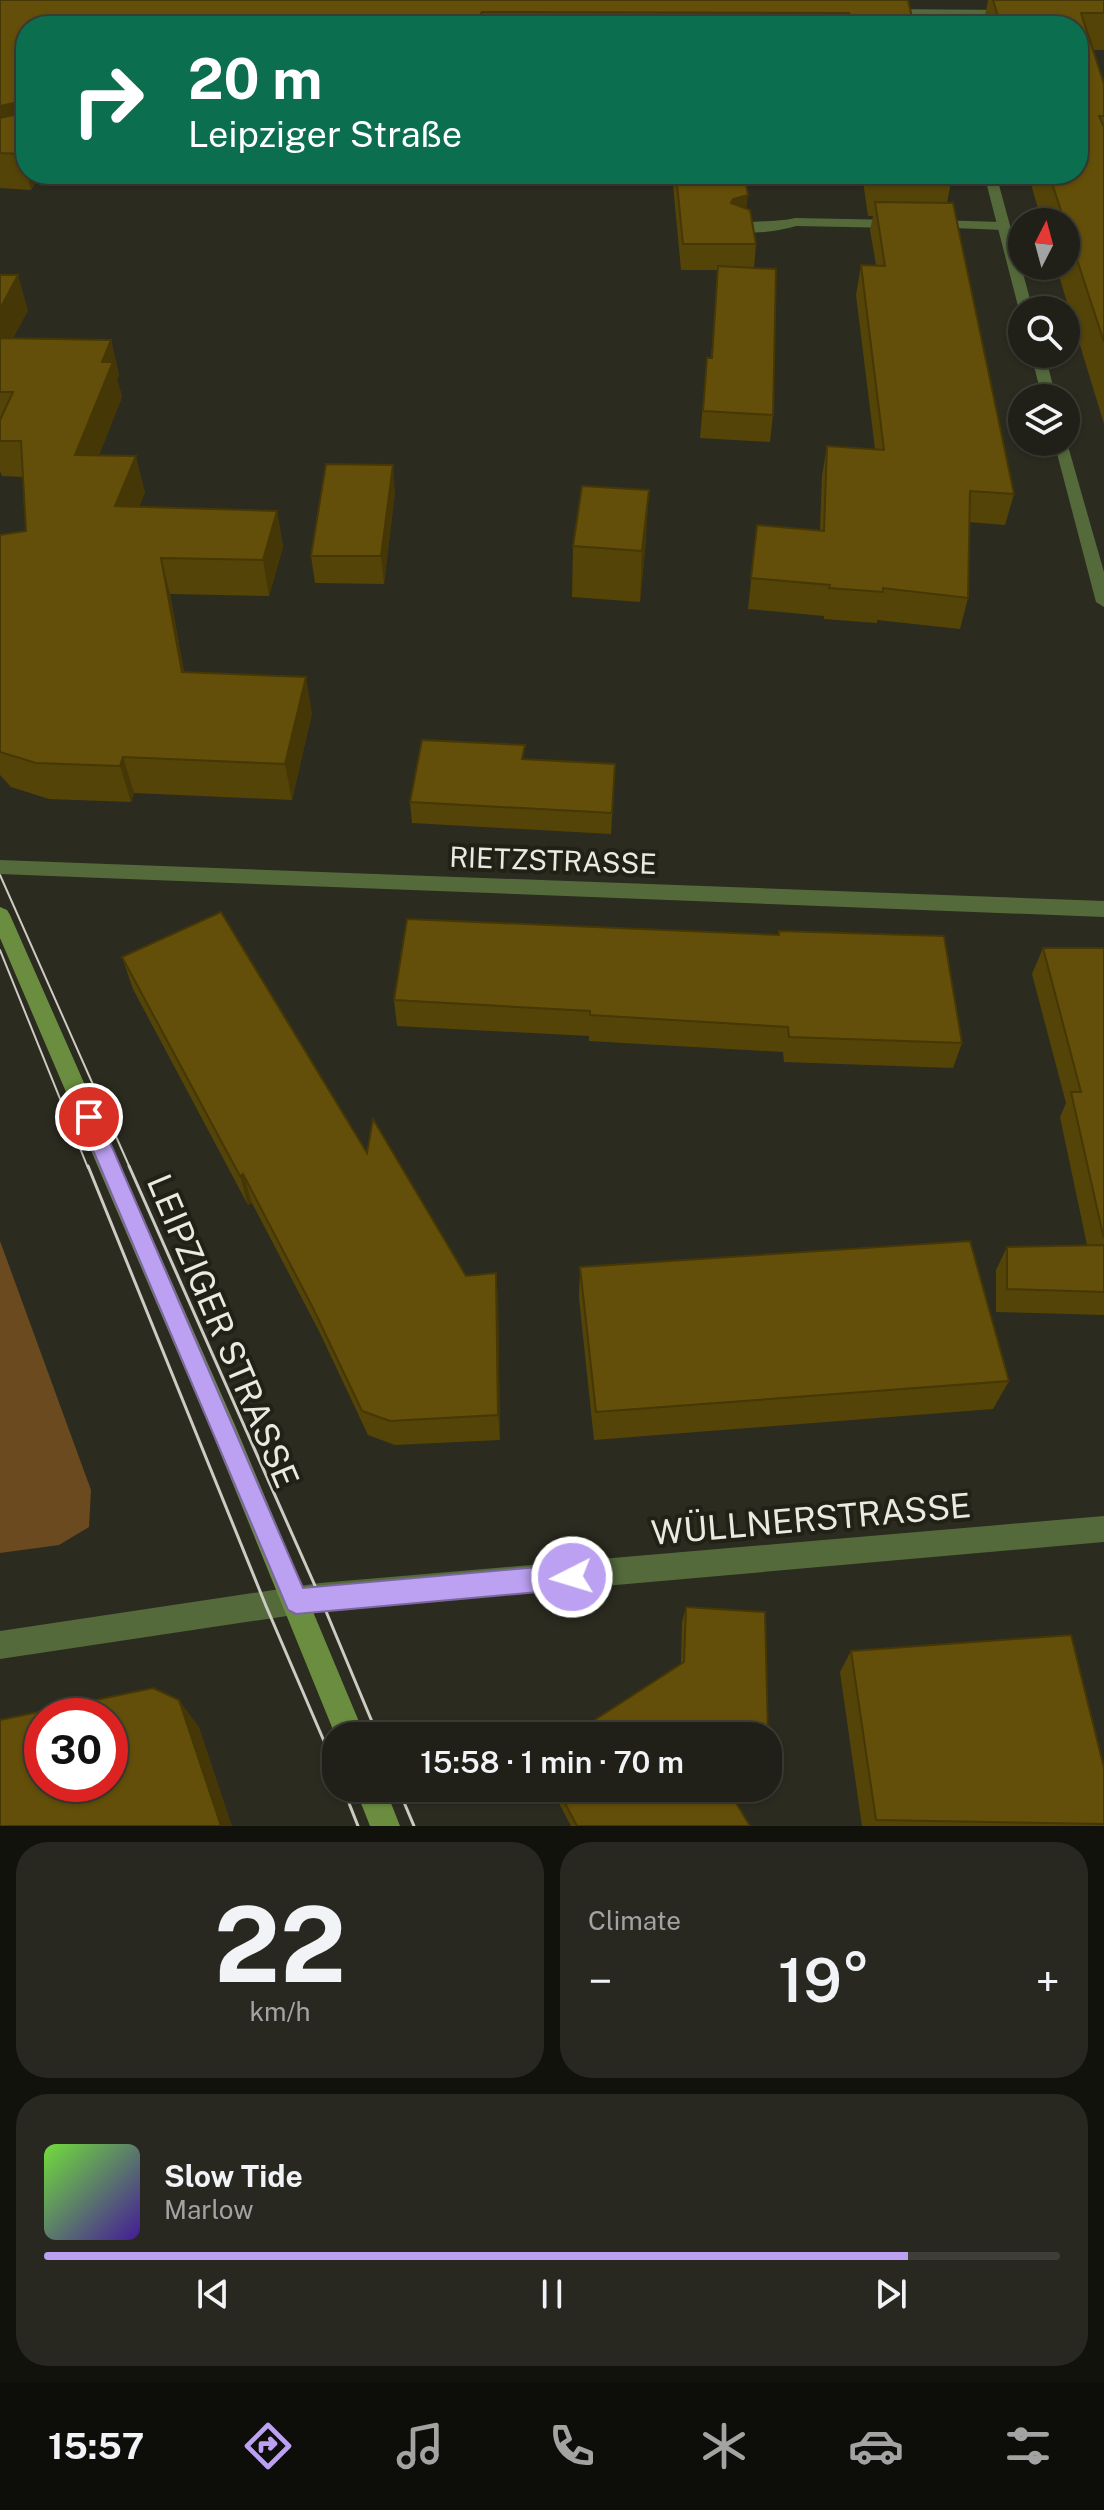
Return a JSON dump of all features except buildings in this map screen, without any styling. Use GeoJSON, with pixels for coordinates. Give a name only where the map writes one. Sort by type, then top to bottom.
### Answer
{"type":"FeatureCollection","features":[{"type":"Feature","properties":{"kind":"main road","name":"LEIPZIGER STRASSE"},"geometry":{"type":"LineString","coordinates":[[0,915],[296,1601],[344,1722]]}},
{"type":"Feature","properties":{"kind":"main road"},"geometry":{"type":"LineString","coordinates":[[376,1802],[385,1826]]}},
{"type":"Feature","properties":{"kind":"street"},"geometry":{"type":"LineString","coordinates":[[943,0],[947,16]]}},
{"type":"Feature","properties":{"kind":"street"},"geometry":{"type":"LineString","coordinates":[[876,12],[1027,13]]}},
{"type":"Feature","properties":{"kind":"street"},"geometry":{"type":"LineString","coordinates":[[992,184],[1022,296]]}},
{"type":"Feature","properties":{"kind":"street"},"geometry":{"type":"LineString","coordinates":[[738,227],[780,227],[795,222],[1003,226]]}},
{"type":"Feature","properties":{"kind":"street"},"geometry":{"type":"LineString","coordinates":[[1065,456],[1104,602]]}},
{"type":"Feature","properties":{"kind":"street","name":"RIETZSTRASSE"},"geometry":{"type":"LineString","coordinates":[[0,867],[1104,909]]}},
{"type":"Feature","properties":{"kind":"street","name":"WÜLLNERSTRASSE"},"geometry":{"type":"LineString","coordinates":[[0,1645],[296,1601],[1104,1529]]}},
{"type":"Feature","properties":{"kind":"shaded area"},"geometry":{"type":"Polygon","coordinates":[[[0,1241],[91,1490],[89,1527],[59,1545],[0,1553],[0,1241]]]}},
{"type":"Feature","properties":{"kind":"tram line"},"geometry":{"type":"LineString","coordinates":[[0,875],[130,1168]]}},
{"type":"Feature","properties":{"kind":"tram line"},"geometry":{"type":"LineString","coordinates":[[0,950],[88,1168]]}},
{"type":"Feature","properties":{"kind":"tram line"},"geometry":{"type":"LineString","coordinates":[[88,1166],[322,1736]]}},
{"type":"Feature","properties":{"kind":"tram line"},"geometry":{"type":"LineString","coordinates":[[129,1166],[372,1722]]}},
{"type":"Feature","properties":{"kind":"tram line"},"geometry":{"type":"LineString","coordinates":[[349,1802],[358,1826]]}},
{"type":"Feature","properties":{"kind":"tram line"},"geometry":{"type":"LineString","coordinates":[[404,1802],[414,1826]]}},
{"type":"Feature","properties":{"kind":"route"},"geometry":{"type":"LineString","coordinates":[[89,1117],[296,1601],[572,1577]]}}]}
